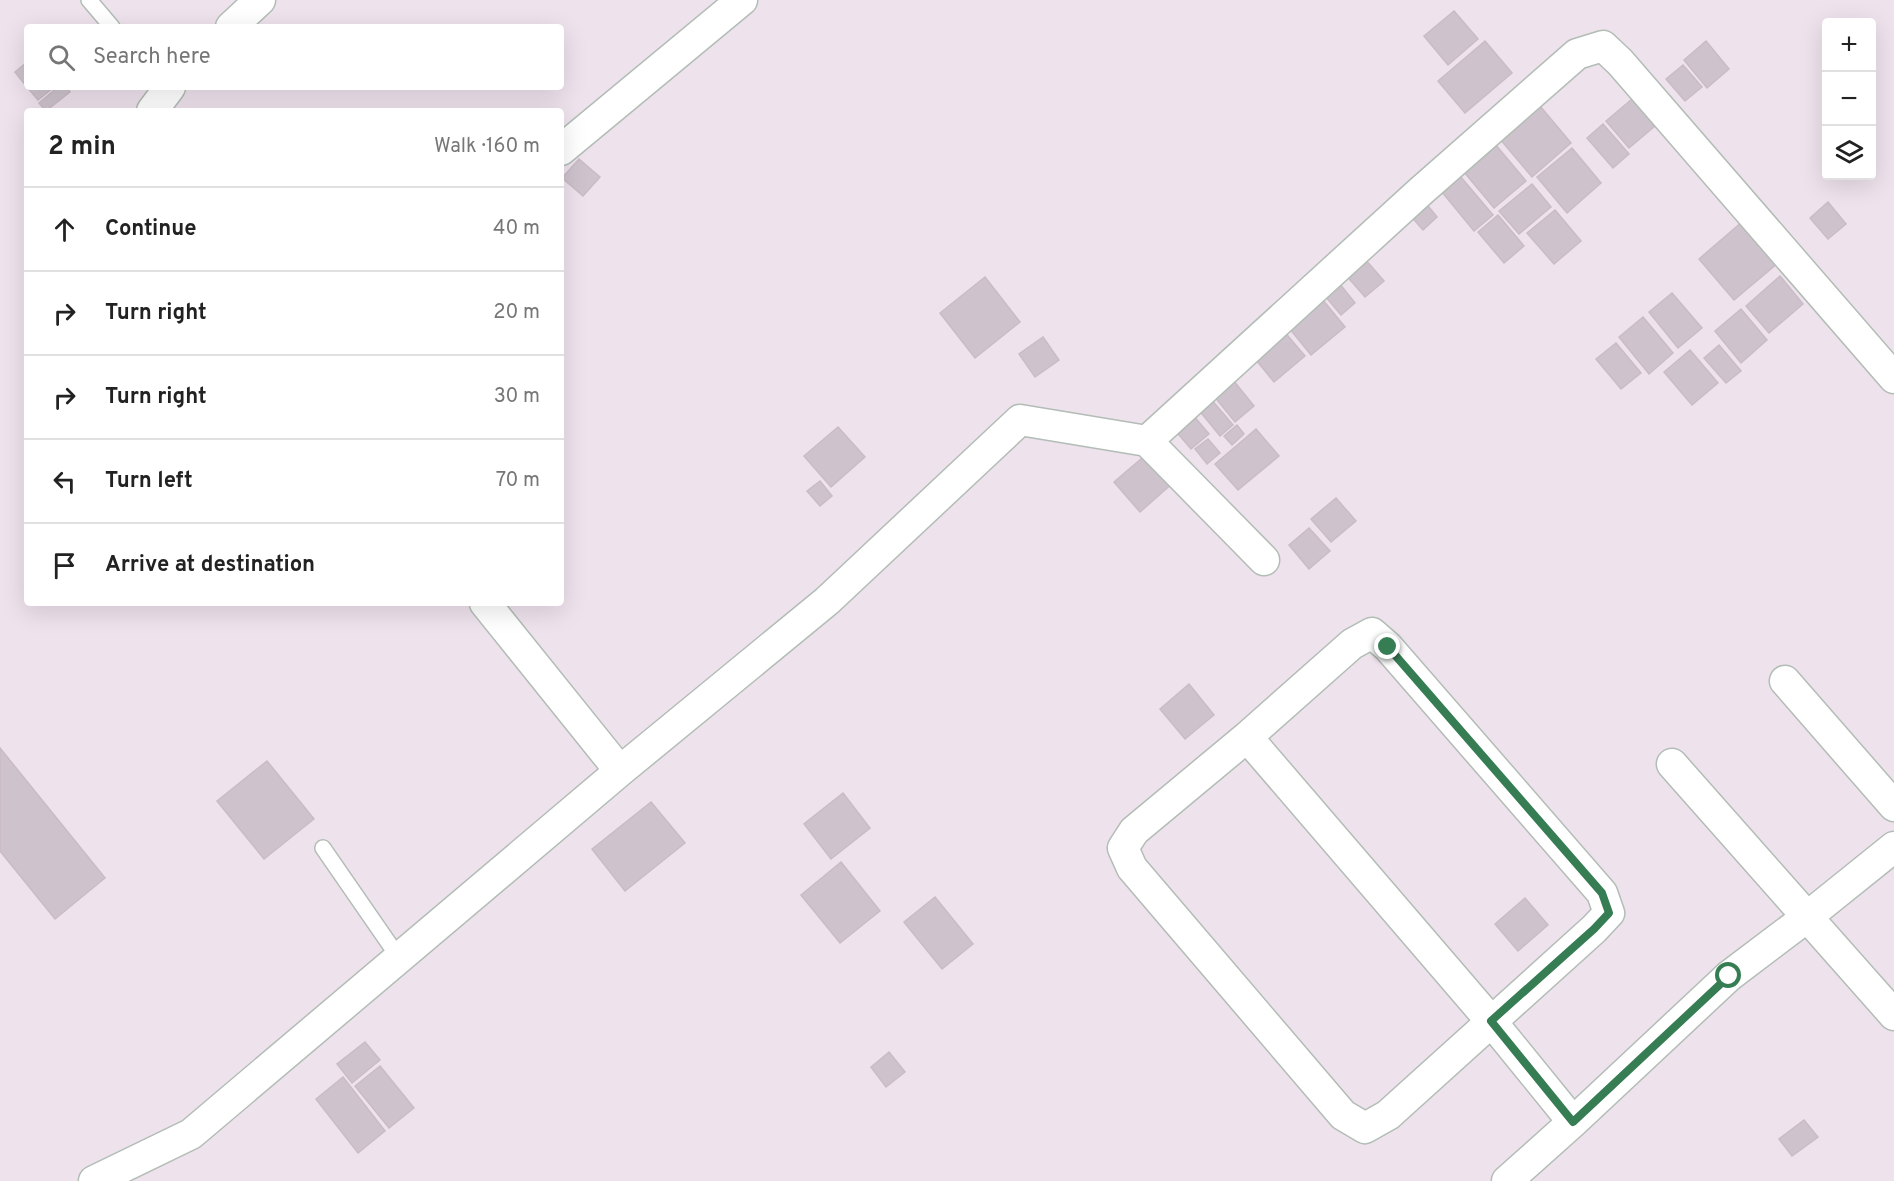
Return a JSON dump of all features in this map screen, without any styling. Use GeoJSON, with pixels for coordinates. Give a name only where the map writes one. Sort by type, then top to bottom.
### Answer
{"type":"FeatureCollection","features":[{"type":"Feature","properties":{"kind":"street"},"geometry":{"type":"LineString","coordinates":[[234,24],[260,0]]}},
{"type":"Feature","properties":{"kind":"street"},"geometry":{"type":"LineString","coordinates":[[564,148],[742,0]]}},
{"type":"Feature","properties":{"kind":"street"},"geometry":{"type":"LineString","coordinates":[[1147,441],[1421,191],[1577,54],[1603,46],[1620,62],[1894,378]]}},
{"type":"Feature","properties":{"kind":"street"},"geometry":{"type":"LineString","coordinates":[[94,1181],[191,1134],[620,771],[827,601],[1020,420],[1147,441],[1264,560]]}},
{"type":"Feature","properties":{"kind":"street"},"geometry":{"type":"LineString","coordinates":[[487,606],[620,771]]}},
{"type":"Feature","properties":{"kind":"street"},"geometry":{"type":"LineString","coordinates":[[1372,633],[1395,656],[1602,893],[1609,913],[1491,1021],[1388,1114],[1365,1128],[1343,1115],[1132,868],[1124,848],[1134,831],[1248,737],[1352,644],[1372,633]]}},
{"type":"Feature","properties":{"kind":"street"},"geometry":{"type":"LineString","coordinates":[[1785,681],[1894,806]]}},
{"type":"Feature","properties":{"kind":"street"},"geometry":{"type":"LineString","coordinates":[[1248,737],[1491,1021],[1573,1122]]}},
{"type":"Feature","properties":{"kind":"street"},"geometry":{"type":"LineString","coordinates":[[1672,764],[1894,1015]]}},
{"type":"Feature","properties":{"kind":"street"},"geometry":{"type":"LineString","coordinates":[[1507,1181],[1729,976],[1894,847]]}},
{"type":"Feature","properties":{"kind":"lane"},"geometry":{"type":"LineString","coordinates":[[89,0],[109,24]]}},
{"type":"Feature","properties":{"kind":"lane"},"geometry":{"type":"LineString","coordinates":[[323,848],[399,958]]}},
{"type":"Feature","properties":{"kind":"building"},"geometry":{"type":"Polygon","coordinates":[[[1454,11],[1478,39],[1448,65],[1424,36],[1454,11]]]}},
{"type":"Feature","properties":{"kind":"building"},"geometry":{"type":"Polygon","coordinates":[[[1485,41],[1512,73],[1465,113],[1438,81],[1485,41]]]}},
{"type":"Feature","properties":{"kind":"building"},"geometry":{"type":"Polygon","coordinates":[[[1706,41],[1729,69],[1707,88],[1684,60],[1706,41]]]}},
{"type":"Feature","properties":{"kind":"building"},"geometry":{"type":"Polygon","coordinates":[[[24,64],[24,83],[15,72],[24,64]]]}},
{"type":"Feature","properties":{"kind":"building"},"geometry":{"type":"Polygon","coordinates":[[[1683,65],[1702,87],[1685,101],[1666,79],[1683,65]]]}},
{"type":"Feature","properties":{"kind":"building"},"geometry":{"type":"Polygon","coordinates":[[[30,90],[50,90],[38,100],[30,90]]]}},
{"type":"Feature","properties":{"kind":"building"},"geometry":{"type":"Polygon","coordinates":[[[54,90],[70,92],[50,108],[43,108],[39,103],[54,90]]]}},
{"type":"Feature","properties":{"kind":"building"},"geometry":{"type":"Polygon","coordinates":[[[1638,94],[1661,121],[1629,148],[1606,121],[1638,94]]]}},
{"type":"Feature","properties":{"kind":"building"},"geometry":{"type":"Polygon","coordinates":[[[1540,106],[1571,143],[1532,177],[1500,139],[1540,106]]]}},
{"type":"Feature","properties":{"kind":"building"},"geometry":{"type":"Polygon","coordinates":[[[1603,124],[1629,154],[1613,168],[1587,138],[1603,124]]]}},
{"type":"Feature","properties":{"kind":"building"},"geometry":{"type":"Polygon","coordinates":[[[1495,144],[1526,181],[1494,208],[1464,172],[1495,144]]]}},
{"type":"Feature","properties":{"kind":"building"},"geometry":{"type":"Polygon","coordinates":[[[1572,148],[1601,183],[1567,213],[1537,177],[1572,148]]]}},
{"type":"Feature","properties":{"kind":"building"},"geometry":{"type":"Polygon","coordinates":[[[579,159],[600,177],[583,196],[564,180],[564,176],[579,159]]]}},
{"type":"Feature","properties":{"kind":"building"},"geometry":{"type":"Polygon","coordinates":[[[1460,176],[1493,215],[1474,231],[1442,192],[1460,176]]]}},
{"type":"Feature","properties":{"kind":"building"},"geometry":{"type":"Polygon","coordinates":[[[1532,184],[1551,207],[1519,234],[1499,211],[1532,184]]]}},
{"type":"Feature","properties":{"kind":"building"},"geometry":{"type":"Polygon","coordinates":[[[1424,201],[1437,217],[1423,230],[1409,214],[1424,201]]]}},
{"type":"Feature","properties":{"kind":"building"},"geometry":{"type":"Polygon","coordinates":[[[1828,202],[1846,224],[1828,239],[1810,218],[1828,202]]]}},
{"type":"Feature","properties":{"kind":"building"},"geometry":{"type":"Polygon","coordinates":[[[1555,210],[1581,241],[1554,264],[1527,233],[1555,210]]]}},
{"type":"Feature","properties":{"kind":"building"},"geometry":{"type":"Polygon","coordinates":[[[1498,215],[1524,246],[1504,263],[1478,232],[1498,215]]]}},
{"type":"Feature","properties":{"kind":"building"},"geometry":{"type":"Polygon","coordinates":[[[1750,215],[1785,257],[1734,300],[1699,259],[1750,215]]]}},
{"type":"Feature","properties":{"kind":"building"},"geometry":{"type":"Polygon","coordinates":[[[1364,258],[1384,281],[1365,297],[1345,274],[1364,258]]]}},
{"type":"Feature","properties":{"kind":"building"},"geometry":{"type":"Polygon","coordinates":[[[1780,276],[1803,304],[1769,333],[1746,306],[1780,276]]]}},
{"type":"Feature","properties":{"kind":"building"},"geometry":{"type":"Polygon","coordinates":[[[985,277],[1020,322],[975,358],[940,313],[985,277]]]}},
{"type":"Feature","properties":{"kind":"building"},"geometry":{"type":"Polygon","coordinates":[[[1335,278],[1355,303],[1341,315],[1320,290],[1335,278]]]}},
{"type":"Feature","properties":{"kind":"building"},"geometry":{"type":"Polygon","coordinates":[[[1672,293],[1702,328],[1678,348],[1649,312],[1672,293]]]}},
{"type":"Feature","properties":{"kind":"building"},"geometry":{"type":"Polygon","coordinates":[[[1318,294],[1345,327],[1311,355],[1285,323],[1318,294]]]}},
{"type":"Feature","properties":{"kind":"building"},"geometry":{"type":"Polygon","coordinates":[[[1741,309],[1767,340],[1741,363],[1715,331],[1741,309]]]}},
{"type":"Feature","properties":{"kind":"building"},"geometry":{"type":"Polygon","coordinates":[[[1643,317],[1673,353],[1649,374],[1619,337],[1643,317]]]}},
{"type":"Feature","properties":{"kind":"building"},"geometry":{"type":"Polygon","coordinates":[[[1282,329],[1305,356],[1274,382],[1252,355],[1282,329]]]}},
{"type":"Feature","properties":{"kind":"building"},"geometry":{"type":"Polygon","coordinates":[[[1043,337],[1059,360],[1035,377],[1019,354],[1043,337]]]}},
{"type":"Feature","properties":{"kind":"building"},"geometry":{"type":"Polygon","coordinates":[[[1616,343],[1641,373],[1621,389],[1596,359],[1616,343]]]}},
{"type":"Feature","properties":{"kind":"building"},"geometry":{"type":"Polygon","coordinates":[[[1719,345],[1741,371],[1726,383],[1704,358],[1719,345]]]}},
{"type":"Feature","properties":{"kind":"building"},"geometry":{"type":"Polygon","coordinates":[[[1690,350],[1718,383],[1692,405],[1664,372],[1690,350]]]}},
{"type":"Feature","properties":{"kind":"building"},"geometry":{"type":"Polygon","coordinates":[[[1233,380],[1254,406],[1235,422],[1214,396],[1233,380]]]}},
{"type":"Feature","properties":{"kind":"building"},"geometry":{"type":"Polygon","coordinates":[[[1210,398],[1233,425],[1220,436],[1198,409],[1210,398]]]}},
{"type":"Feature","properties":{"kind":"building"},"geometry":{"type":"Polygon","coordinates":[[[1192,414],[1209,434],[1191,449],[1174,429],[1192,414]]]}},
{"type":"Feature","properties":{"kind":"building"},"geometry":{"type":"Polygon","coordinates":[[[1237,425],[1244,434],[1232,445],[1224,436],[1237,425]]]}},
{"type":"Feature","properties":{"kind":"building"},"geometry":{"type":"Polygon","coordinates":[[[838,427],[865,457],[831,487],[804,456],[838,427]]]}},
{"type":"Feature","properties":{"kind":"building"},"geometry":{"type":"Polygon","coordinates":[[[1256,429],[1279,456],[1238,490],[1215,464],[1256,429]]]}},
{"type":"Feature","properties":{"kind":"building"},"geometry":{"type":"Polygon","coordinates":[[[1208,439],[1220,453],[1207,464],[1195,449],[1208,439]]]}},
{"type":"Feature","properties":{"kind":"building"},"geometry":{"type":"Polygon","coordinates":[[[1149,452],[1174,482],[1140,512],[1114,482],[1149,452]]]}},
{"type":"Feature","properties":{"kind":"building"},"geometry":{"type":"Polygon","coordinates":[[[820,481],[832,496],[820,506],[807,491],[820,481]]]}},
{"type":"Feature","properties":{"kind":"building"},"geometry":{"type":"Polygon","coordinates":[[[1336,498],[1356,521],[1331,542],[1311,519],[1336,498]]]}},
{"type":"Feature","properties":{"kind":"building"},"geometry":{"type":"Polygon","coordinates":[[[1309,528],[1330,551],[1309,569],[1289,545],[1309,528]]]}},
{"type":"Feature","properties":{"kind":"building"},"geometry":{"type":"Polygon","coordinates":[[[1189,684],[1214,715],[1185,739],[1160,709],[1189,684]]]}},
{"type":"Feature","properties":{"kind":"building"},"geometry":{"type":"Polygon","coordinates":[[[0,748],[105,878],[55,919],[0,851],[0,748]]]}},
{"type":"Feature","properties":{"kind":"building"},"geometry":{"type":"Polygon","coordinates":[[[267,761],[314,819],[264,859],[217,801],[267,761]]]}},
{"type":"Feature","properties":{"kind":"building"},"geometry":{"type":"Polygon","coordinates":[[[843,793],[870,828],[831,859],[804,824],[843,793]]]}},
{"type":"Feature","properties":{"kind":"building"},"geometry":{"type":"Polygon","coordinates":[[[651,802],[685,843],[625,891],[592,849],[651,802]]]}},
{"type":"Feature","properties":{"kind":"building"},"geometry":{"type":"Polygon","coordinates":[[[841,862],[880,911],[840,943],[801,895],[841,862]]]}},
{"type":"Feature","properties":{"kind":"building"},"geometry":{"type":"Polygon","coordinates":[[[935,897],[973,944],[942,969],[904,922],[935,897]]]}},
{"type":"Feature","properties":{"kind":"building"},"geometry":{"type":"Polygon","coordinates":[[[1525,898],[1548,925],[1518,951],[1495,924],[1525,898]]]}},
{"type":"Feature","properties":{"kind":"building"},"geometry":{"type":"Polygon","coordinates":[[[365,1042],[380,1060],[352,1083],[337,1064],[365,1042]]]}},
{"type":"Feature","properties":{"kind":"building"},"geometry":{"type":"Polygon","coordinates":[[[889,1052],[905,1072],[886,1087],[871,1067],[889,1052]]]}},
{"type":"Feature","properties":{"kind":"building"},"geometry":{"type":"Polygon","coordinates":[[[380,1066],[414,1108],[389,1128],[355,1086],[380,1066]]]}},
{"type":"Feature","properties":{"kind":"building"},"geometry":{"type":"Polygon","coordinates":[[[343,1077],[385,1131],[358,1153],[316,1099],[343,1077]]]}},
{"type":"Feature","properties":{"kind":"building"},"geometry":{"type":"Polygon","coordinates":[[[1804,1120],[1818,1137],[1792,1156],[1779,1139],[1804,1120]]]}},
{"type":"Feature","properties":{"kind":"route"},"geometry":{"type":"LineString","coordinates":[[1388,647],[1602,893],[1609,913],[1491,1021],[1573,1122],[1729,976]]}}]}
